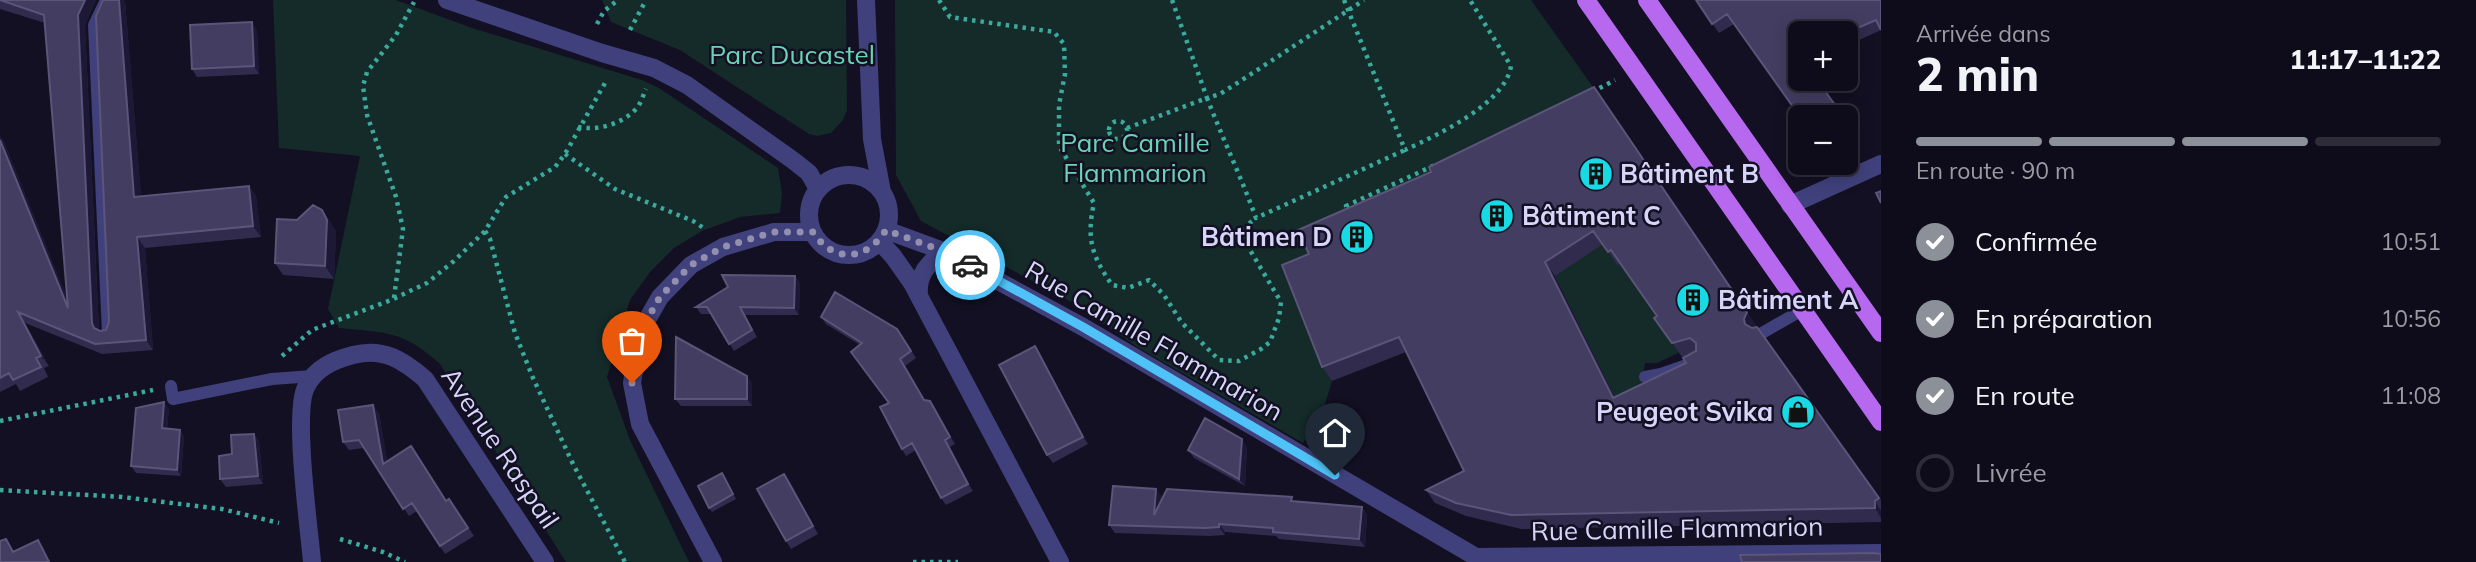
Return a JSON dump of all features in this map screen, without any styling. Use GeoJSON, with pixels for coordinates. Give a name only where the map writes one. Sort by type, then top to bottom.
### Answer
{"type":"FeatureCollection","features":[{"type":"Feature","properties":{"kind":"main road"},"geometry":{"type":"LineString","coordinates":[[1586,0],[1881,422]]}},
{"type":"Feature","properties":{"kind":"main road"},"geometry":{"type":"LineString","coordinates":[[1647,0],[1881,333]]}},
{"type":"Feature","properties":{"kind":"street"},"geometry":{"type":"LineString","coordinates":[[447,0],[665,73],[687,85],[788,156],[809,173],[818,190]]}},
{"type":"Feature","properties":{"kind":"street"},"geometry":{"type":"LineString","coordinates":[[866,0],[872,139],[882,192]]}},
{"type":"Feature","properties":{"kind":"street"},"geometry":{"type":"LineString","coordinates":[[1790,205],[1881,164]]}},
{"type":"Feature","properties":{"kind":"street"},"geometry":{"type":"LineString","coordinates":[[848,174],[861,176],[873,182],[882,192],[888,204],[889,217],[883,236],[869,250],[844,255],[820,243],[809,219],[809,206],[824,183],[848,174]]}},
{"type":"Feature","properties":{"kind":"street"},"geometry":{"type":"LineString","coordinates":[[713,562],[640,424],[632,383],[644,325],[660,297],[691,265],[723,247],[774,232],[813,232]]}},
{"type":"Feature","properties":{"kind":"street"},"geometry":{"type":"LineString","coordinates":[[883,236],[919,296],[1060,562]]}},
{"type":"Feature","properties":{"kind":"street","name":"Rue Camille Flammarion"},"geometry":{"type":"LineString","coordinates":[[883,236],[943,251],[1083,327],[1475,559],[1881,552]]}},
{"type":"Feature","properties":{"kind":"street"},"geometry":{"type":"LineString","coordinates":[[919,296],[918,283],[922,273],[943,251]]}},
{"type":"Feature","properties":{"kind":"street","name":"Avenue Raspail"},"geometry":{"type":"LineString","coordinates":[[313,376],[339,359],[362,353],[378,352],[396,357],[413,368],[436,395],[545,562]]}},
{"type":"Feature","properties":{"kind":"street"},"geometry":{"type":"LineString","coordinates":[[312,562],[301,428],[302,399],[313,376]]}},
{"type":"Feature","properties":{"kind":"lane"},"geometry":{"type":"LineString","coordinates":[[106,0],[94,25],[108,333]]}},
{"type":"Feature","properties":{"kind":"lane"},"geometry":{"type":"LineString","coordinates":[[1762,333],[1802,310]]}},
{"type":"Feature","properties":{"kind":"lane"},"geometry":{"type":"LineString","coordinates":[[1645,377],[1698,360]]}},
{"type":"Feature","properties":{"kind":"lane"},"geometry":{"type":"LineString","coordinates":[[171,386],[173,399],[272,379],[313,376]]}},
{"type":"Feature","properties":{"kind":"path"},"geometry":{"type":"LineString","coordinates":[[597,24],[604,11],[618,0]]}},
{"type":"Feature","properties":{"kind":"path"},"geometry":{"type":"LineString","coordinates":[[630,30],[646,0]]}},
{"type":"Feature","properties":{"kind":"path"},"geometry":{"type":"LineString","coordinates":[[939,0],[950,16],[1054,32],[1064,44],[1065,74],[1059,105],[1059,146],[1094,203],[1091,216],[1092,252],[1098,264],[1112,285],[1128,288],[1149,280],[1164,295],[1182,323],[1219,360],[1239,362],[1270,342],[1279,318],[1281,302],[1247,245],[1246,226],[1256,218],[1464,120],[1480,108],[1510,77],[1511,66],[1470,0]]}},
{"type":"Feature","properties":{"kind":"path"},"geometry":{"type":"LineString","coordinates":[[1172,0],[1207,98],[1232,161],[1240,172],[1256,218]]}},
{"type":"Feature","properties":{"kind":"path"},"geometry":{"type":"LineString","coordinates":[[1344,0],[1405,150]]}},
{"type":"Feature","properties":{"kind":"path"},"geometry":{"type":"LineString","coordinates":[[1127,128],[1220,94],[1364,0]]}},
{"type":"Feature","properties":{"kind":"path"},"geometry":{"type":"LineString","coordinates":[[394,299],[403,229],[396,197],[367,115],[363,86],[367,72],[396,35],[414,2]]}},
{"type":"Feature","properties":{"kind":"path"},"geometry":{"type":"LineString","coordinates":[[1583,96],[1635,71]]}},
{"type":"Feature","properties":{"kind":"path"},"geometry":{"type":"LineString","coordinates":[[277,361],[313,330],[394,299],[427,283],[485,230],[506,197],[555,167],[605,83]]}},
{"type":"Feature","properties":{"kind":"path"},"geometry":{"type":"LineString","coordinates":[[578,127],[589,130],[621,121],[638,107],[648,83]]}},
{"type":"Feature","properties":{"kind":"path"},"geometry":{"type":"LineString","coordinates":[[1118,121],[1124,123],[1127,128],[1127,134],[1120,139],[1112,137],[1112,124],[1118,121]]}},
{"type":"Feature","properties":{"kind":"path"},"geometry":{"type":"LineString","coordinates":[[565,154],[615,188],[655,207],[693,220]]}},
{"type":"Feature","properties":{"kind":"path"},"geometry":{"type":"LineString","coordinates":[[1351,217],[1346,206],[1440,163]]}},
{"type":"Feature","properties":{"kind":"path"},"geometry":{"type":"LineString","coordinates":[[485,230],[490,239],[515,333],[533,378],[573,464],[625,562]]}},
{"type":"Feature","properties":{"kind":"path"},"geometry":{"type":"LineString","coordinates":[[0,421],[171,386]]}},
{"type":"Feature","properties":{"kind":"path"},"geometry":{"type":"LineString","coordinates":[[0,489],[147,500],[222,509],[279,523]]}},
{"type":"Feature","properties":{"kind":"path"},"geometry":{"type":"LineString","coordinates":[[340,539],[405,562]]}},
{"type":"Feature","properties":{"kind":"path"},"geometry":{"type":"LineString","coordinates":[[913,562],[958,562]]}},
{"type":"Feature","properties":{"kind":"green space"},"geometry":{"type":"Polygon","coordinates":[[[273,0],[396,0],[472,28],[642,80],[659,88],[778,168],[782,194],[780,213],[740,217],[702,231],[674,248],[650,272],[630,300],[607,377],[630,440],[689,562],[566,562],[440,364],[415,345],[393,335],[339,328],[328,309],[360,156],[279,148],[273,0]]]}},
{"type":"Feature","properties":{"kind":"green space","name":"Parc Ducastel"},"geometry":{"type":"Polygon","coordinates":[[[602,0],[846,0],[847,110],[843,120],[831,133],[817,136],[809,134],[680,50],[611,22],[602,0]]]}},
{"type":"Feature","properties":{"kind":"green space","name":"Parc Camille Flammarion"},"geometry":{"type":"Polygon","coordinates":[[[895,0],[1531,0],[1603,101],[1439,180],[1578,193],[1618,266],[1624,261],[1674,346],[1693,346],[1657,363],[1645,363],[1640,393],[1632,407],[1318,267],[1292,279],[1332,381],[1323,411],[1303,443],[1137,347],[1075,304],[921,221],[896,175],[895,0]]]}},
{"type":"Feature","properties":{"kind":"building"},"geometry":{"type":"Polygon","coordinates":[[[0,0],[85,0],[78,15],[94,328],[106,330],[109,322],[96,16],[103,0],[119,0],[134,197],[249,186],[253,226],[137,237],[146,340],[95,344],[18,312],[41,356],[36,358],[41,367],[13,380],[9,373],[0,378],[0,140],[68,308],[44,15],[0,0]]]}},
{"type":"Feature","properties":{"kind":"building"},"geometry":{"type":"Polygon","coordinates":[[[1696,0],[1881,0],[1881,30],[1876,20],[1858,28],[1858,21],[1788,21],[1788,91],[1825,91],[1835,105],[1792,105],[1727,14],[1712,24],[1696,0]]]}},
{"type":"Feature","properties":{"kind":"building"},"geometry":{"type":"Polygon","coordinates":[[[252,22],[254,66],[192,69],[190,25],[252,22]]]}},
{"type":"Feature","properties":{"kind":"building"},"geometry":{"type":"Polygon","coordinates":[[[1594,87],[1747,312],[1745,324],[1752,328],[1757,327],[1879,498],[1875,501],[1875,508],[1511,515],[1456,503],[1426,490],[1464,471],[1399,337],[1322,367],[1282,265],[1309,254],[1298,230],[1431,172],[1429,167],[1594,87]],[[1593,231],[1545,262],[1613,398],[1686,363],[1683,358],[1696,351],[1696,343],[1690,338],[1672,343],[1654,318],[1657,316],[1611,250],[1608,252],[1593,231]]]}},
{"type":"Feature","properties":{"kind":"building"},"geometry":{"type":"Polygon","coordinates":[[[313,205],[322,210],[327,220],[325,266],[275,263],[277,219],[297,220],[313,205]]]}},
{"type":"Feature","properties":{"kind":"building"},"geometry":{"type":"Polygon","coordinates":[[[722,275],[795,276],[794,308],[740,307],[752,330],[729,344],[707,307],[696,307],[728,287],[722,275]]]}},
{"type":"Feature","properties":{"kind":"building"},"geometry":{"type":"Polygon","coordinates":[[[835,292],[897,329],[911,351],[900,359],[924,400],[930,401],[950,437],[945,440],[968,484],[941,498],[912,443],[902,449],[880,407],[889,403],[851,352],[862,343],[821,317],[835,292]]]}},
{"type":"Feature","properties":{"kind":"building"},"geometry":{"type":"Polygon","coordinates":[[[676,337],[747,376],[747,399],[675,399],[676,337]]]}},
{"type":"Feature","properties":{"kind":"building"},"geometry":{"type":"Polygon","coordinates":[[[1035,346],[1083,437],[1047,455],[999,365],[1035,346]]]}},
{"type":"Feature","properties":{"kind":"building"},"geometry":{"type":"Polygon","coordinates":[[[164,402],[162,428],[180,430],[177,470],[131,466],[136,408],[164,402]]]}},
{"type":"Feature","properties":{"kind":"building"},"geometry":{"type":"Polygon","coordinates":[[[373,405],[383,464],[411,446],[446,501],[449,499],[468,528],[440,546],[412,503],[403,509],[359,440],[343,442],[338,410],[373,405]]]}},
{"type":"Feature","properties":{"kind":"building"},"geometry":{"type":"Polygon","coordinates":[[[1205,418],[1242,439],[1239,479],[1188,450],[1205,418]]]}},
{"type":"Feature","properties":{"kind":"building"},"geometry":{"type":"Polygon","coordinates":[[[254,434],[258,476],[220,479],[219,456],[232,454],[231,435],[254,434]]]}},
{"type":"Feature","properties":{"kind":"building"},"geometry":{"type":"Polygon","coordinates":[[[722,473],[733,494],[709,508],[698,486],[722,473]]]}},
{"type":"Feature","properties":{"kind":"building"},"geometry":{"type":"Polygon","coordinates":[[[784,474],[813,526],[786,541],[757,489],[784,474]]]}},
{"type":"Feature","properties":{"kind":"building"},"geometry":{"type":"Polygon","coordinates":[[[1113,486],[1156,489],[1154,515],[1167,489],[1292,497],[1291,501],[1362,507],[1359,539],[1273,532],[1273,528],[1219,524],[1219,527],[1205,528],[1109,525],[1113,486]]]}},
{"type":"Feature","properties":{"kind":"building"},"geometry":{"type":"Polygon","coordinates":[[[6,539],[13,552],[38,540],[49,562],[0,562],[0,541],[6,539]]]}},
{"type":"Feature","properties":{"kind":"building"},"geometry":{"type":"Polygon","coordinates":[[[1881,554],[1881,562],[1742,562],[1740,555],[1881,554]]]}},
{"type":"Feature","properties":{"kind":"way so far"},"geometry":{"type":"LineString","coordinates":[[632,383],[644,325],[660,297],[691,265],[723,247],[774,232],[813,232],[820,243],[831,250],[844,255],[857,254],[869,250],[886,230],[943,251],[970,265]]}},
{"type":"Feature","properties":{"kind":"place","name":"Bâtiment B"},"geometry":{"type":"Point","coordinates":[1596,174]}},
{"type":"Feature","properties":{"kind":"place","name":"Bâtiment C"},"geometry":{"type":"Point","coordinates":[1497,216]}},
{"type":"Feature","properties":{"kind":"place","name":"Bâtimen D"},"geometry":{"type":"Point","coordinates":[1357,237]}},
{"type":"Feature","properties":{"kind":"place","name":"Bâtiment A"},"geometry":{"type":"Point","coordinates":[1693,300]}},
{"type":"Feature","properties":{"kind":"place","name":"Peugeot Svika"},"geometry":{"type":"Point","coordinates":[1798,412]}},
{"type":"Feature","properties":{"kind":"route"},"geometry":{"type":"LineString","coordinates":[[970,265],[1083,327],[1335,475]]}}]}
